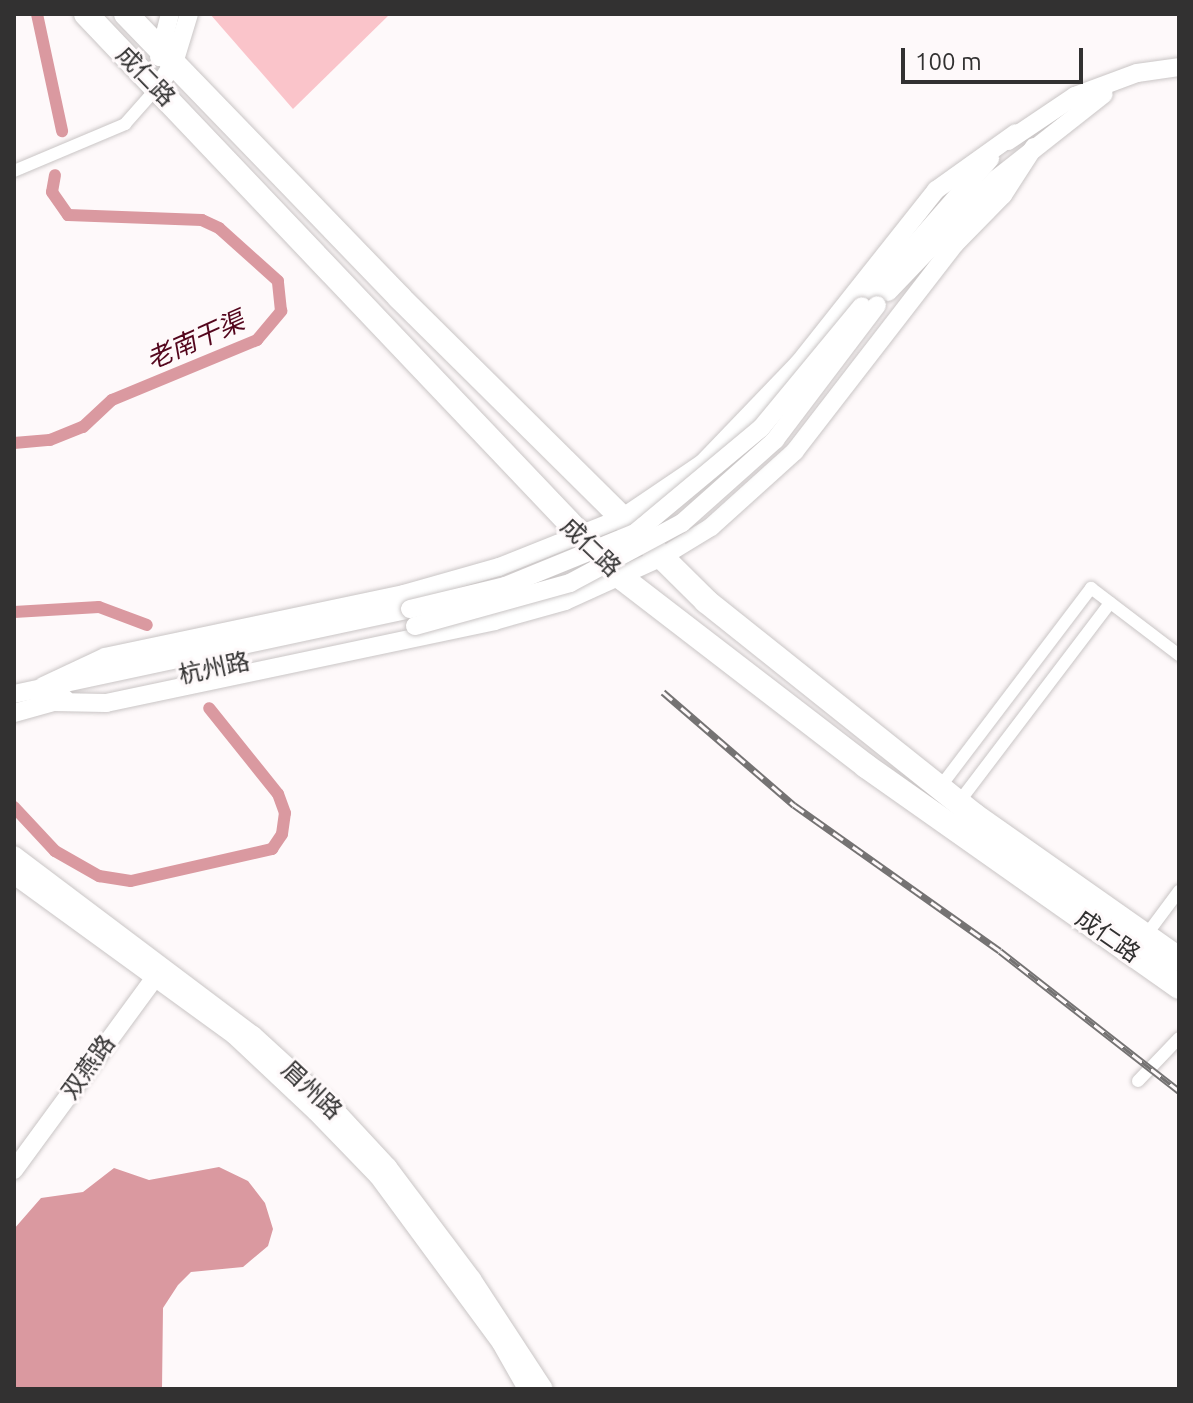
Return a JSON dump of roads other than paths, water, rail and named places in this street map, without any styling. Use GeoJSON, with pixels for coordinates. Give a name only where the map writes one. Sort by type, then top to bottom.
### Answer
{"type":"FeatureCollection","features":[{"type":"Feature","properties":{"kind":"highway","name":"成仁路"},"geometry":{"type":"LineString","coordinates":[[86,14],[580,539],[622,578],[866,766],[1140,945],[1179,959]]}},
{"type":"Feature","properties":{"kind":"highway","name":"成仁路"},"geometry":{"type":"LineString","coordinates":[[126,14],[660,558],[1140,945],[1179,987]]}},
{"type":"Feature","properties":{"kind":"main road"},"geometry":{"type":"LineString","coordinates":[[167,55],[170,14]]}},
{"type":"Feature","properties":{"kind":"main road"},"geometry":{"type":"LineString","coordinates":[[157,88],[167,55],[189,14]]}},
{"type":"Feature","properties":{"kind":"main road"},"geometry":{"type":"LineString","coordinates":[[49,694],[105,657],[404,594],[580,539],[622,518],[713,454],[799,363],[936,190],[1016,133],[1075,96],[1137,73],[1179,67]]}},
{"type":"Feature","properties":{"kind":"main road"},"geometry":{"type":"LineString","coordinates":[[873,301],[935,237],[1070,115],[1137,73]]}},
{"type":"Feature","properties":{"kind":"main road"},"geometry":{"type":"LineString","coordinates":[[873,301],[925,227],[1016,133]]}},
{"type":"Feature","properties":{"kind":"main road"},"geometry":{"type":"LineString","coordinates":[[49,694],[106,703],[417,638],[565,601],[622,578],[660,558],[711,527],[795,451],[955,244],[1003,195],[1034,147]]}},
{"type":"Feature","properties":{"kind":"main road","name":"杭州路"},"geometry":{"type":"LineString","coordinates":[[14,694],[49,694],[570,583],[671,530],[775,440],[873,301]]}},
{"type":"Feature","properties":{"kind":"main road","name":"杭州路"},"geometry":{"type":"LineString","coordinates":[[14,713],[49,694]]}},
{"type":"Feature","properties":{"kind":"main road","name":"眉州路"},"geometry":{"type":"LineString","coordinates":[[14,855],[159,971],[253,1035],[388,1167],[516,1341],[544,1389]]}},
{"type":"Feature","properties":{"kind":"main road"},"geometry":{"type":"LineString","coordinates":[[14,875],[159,971],[234,1035],[378,1176],[501,1343],[527,1389]]}},
{"type":"Feature","properties":{"kind":"main road","name":"双燕路"},"geometry":{"type":"LineString","coordinates":[[14,1170],[159,971]]}},
{"type":"Feature","properties":{"kind":"street"},"geometry":{"type":"LineString","coordinates":[[14,171],[125,124],[157,88]]}},
{"type":"Feature","properties":{"kind":"street"},"geometry":{"type":"LineString","coordinates":[[949,794],[1091,588],[1179,655]]}},
{"type":"Feature","properties":{"kind":"street"},"geometry":{"type":"LineString","coordinates":[[949,794],[1110,603]]}},
{"type":"Feature","properties":{"kind":"street"},"geometry":{"type":"LineString","coordinates":[[1140,945],[1179,891]]}},
{"type":"Feature","properties":{"kind":"street"},"geometry":{"type":"LineString","coordinates":[[1138,1081],[1179,1038]]}},
{"type":"Feature","properties":{"kind":"waterway","name":"老南干渠"},"geometry":{"type":"LineString","coordinates":[[37,14],[62,131]]}},
{"type":"Feature","properties":{"kind":"waterway","name":"老南干渠"},"geometry":{"type":"LineString","coordinates":[[14,443],[50,440],[83,427],[112,400],[257,340],[281,311],[278,281],[219,228],[202,220],[68,215],[52,192],[55,175]]}},
{"type":"Feature","properties":{"kind":"waterway","name":"老南干渠"},"geometry":{"type":"LineString","coordinates":[[14,612],[99,607],[147,625]]}},
{"type":"Feature","properties":{"kind":"waterway","name":"老南干渠"},"geometry":{"type":"LineString","coordinates":[[14,807],[55,851],[99,876],[131,881],[272,849],[282,834],[285,813],[278,794],[209,708]]}},
{"type":"Feature","properties":{"kind":"railway"},"geometry":{"type":"LineString","coordinates":[[663,692],[794,805],[1000,951],[1179,1091]]}}]}
